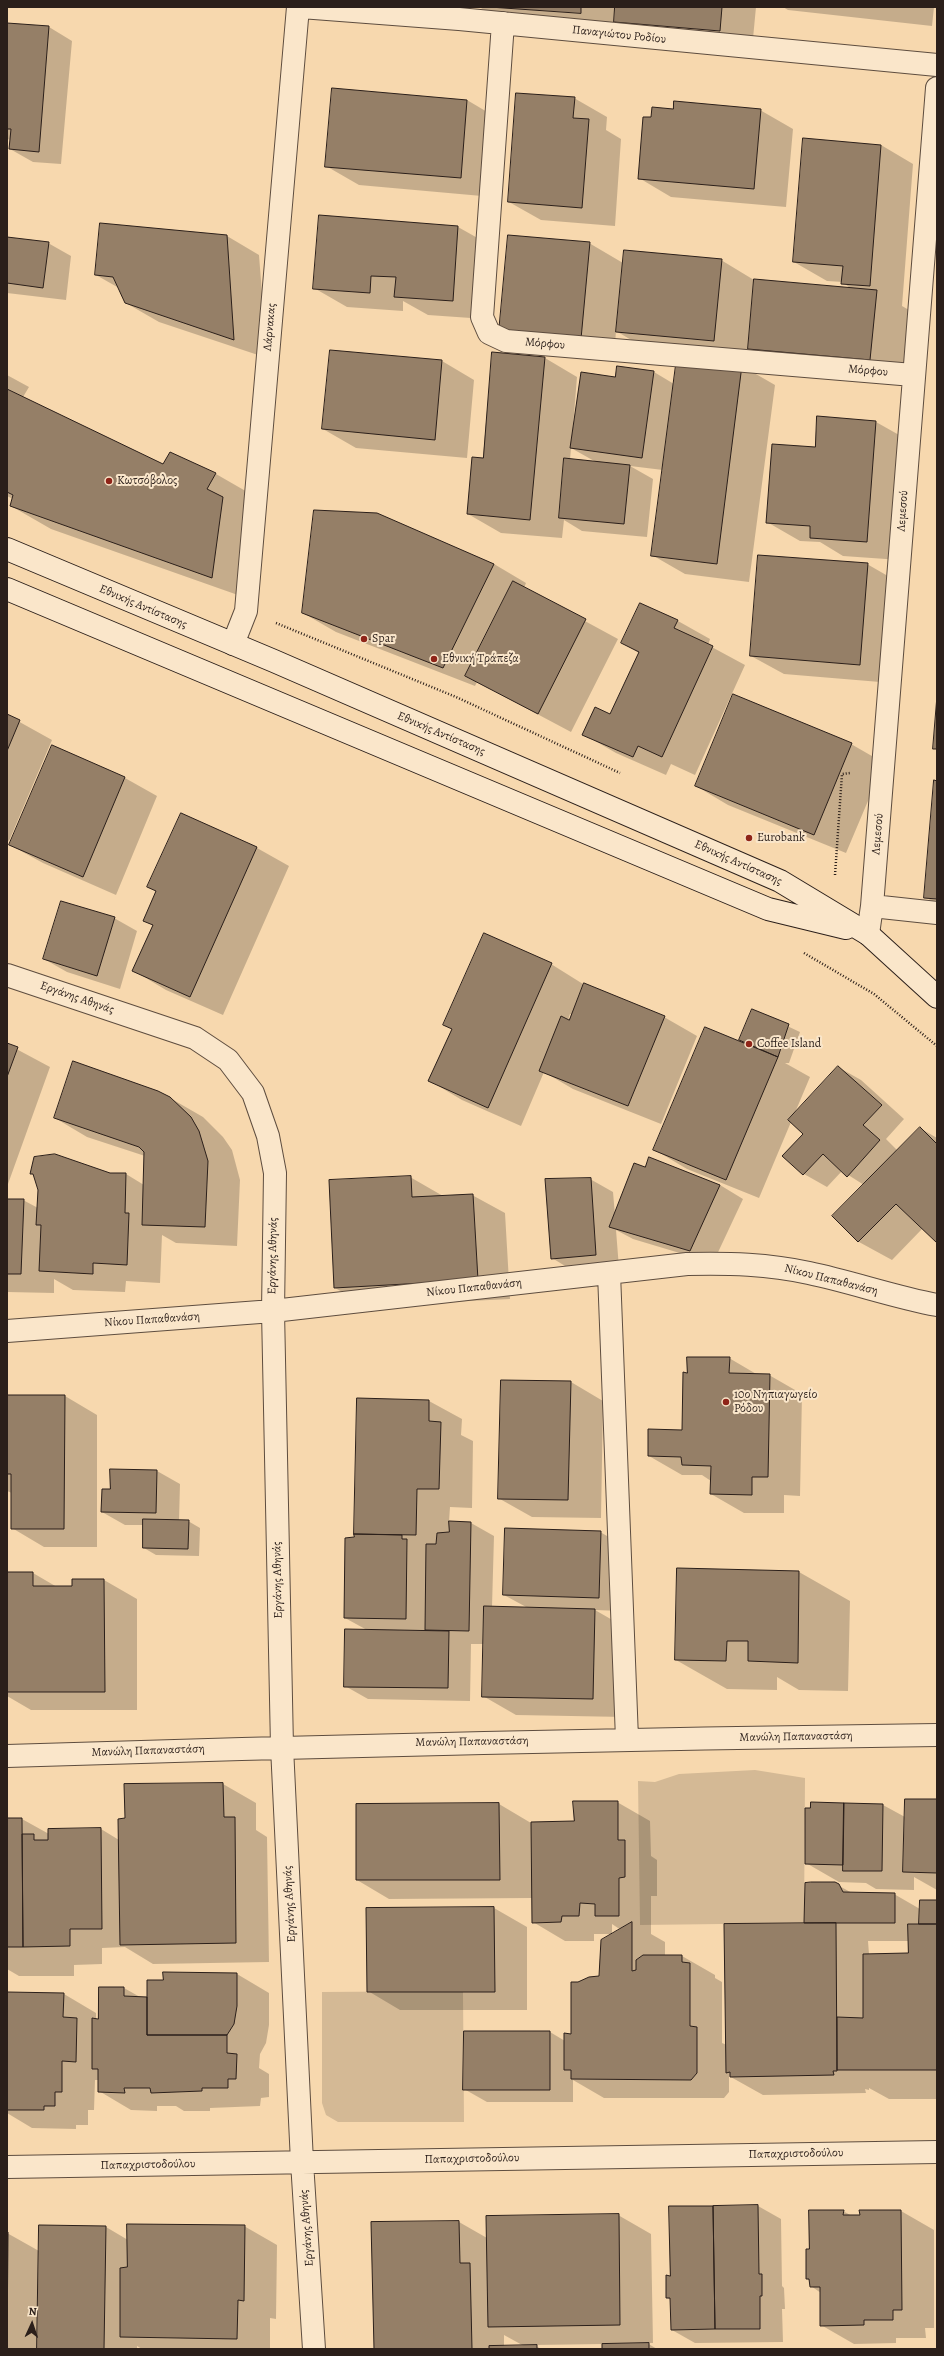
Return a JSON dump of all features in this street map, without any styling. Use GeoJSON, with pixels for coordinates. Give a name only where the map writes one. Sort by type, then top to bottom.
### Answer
{"type":"FeatureCollection","features":[{"type":"Feature","properties":{"kind":"street","name":"Παναγιώτου Ροδίου"},"geometry":{"type":"LineString","coordinates":[[300,7],[503,24],[937,66]]}},
{"type":"Feature","properties":{"kind":"street","name":"Λάρνακας"},"geometry":{"type":"LineString","coordinates":[[233,644],[246,610],[300,7]]}},
{"type":"Feature","properties":{"kind":"street","name":"Μόρφου"},"geometry":{"type":"LineString","coordinates":[[503,24],[482,317],[489,333],[506,340],[913,375]]}},
{"type":"Feature","properties":{"kind":"street","name":"Λεμεσού"},"geometry":{"type":"LineString","coordinates":[[868,934],[872,906],[937,88]]}},
{"type":"Feature","properties":{"kind":"street","name":"Εθνικής Αντίστασης"},"geometry":{"type":"LineString","coordinates":[[7,549],[233,644],[780,881],[868,934],[937,997]]}},
{"type":"Feature","properties":{"kind":"street","name":"Εθνικής Αντίστασης"},"geometry":{"type":"LineString","coordinates":[[7,589],[768,909],[868,934]]}},
{"type":"Feature","properties":{"kind":"street"},"geometry":{"type":"LineString","coordinates":[[872,906],[937,913]]}},
{"type":"Feature","properties":{"kind":"street","name":"Εργάνης Αθηνάς"},"geometry":{"type":"LineString","coordinates":[[7,975],[195,1038],[228,1060],[253,1093],[268,1136],[275,1173],[273,1311],[282,1747],[302,2162],[314,2349]]}},
{"type":"Feature","properties":{"kind":"street","name":"Νίκου Παπαθανάση"},"geometry":{"type":"LineString","coordinates":[[7,1331],[273,1311],[687,1264],[734,1262],[810,1273],[909,1300],[937,1305]]}},
{"type":"Feature","properties":{"kind":"street"},"geometry":{"type":"LineString","coordinates":[[609,1273],[627,1739]]}},
{"type":"Feature","properties":{"kind":"street","name":"Μανώλη Παπαναστάση"},"geometry":{"type":"LineString","coordinates":[[7,1756],[282,1747],[627,1739],[937,1735]]}},
{"type":"Feature","properties":{"kind":"street","name":"Παπαχριστοδούλου"},"geometry":{"type":"LineString","coordinates":[[7,2167],[937,2152]]}},
{"type":"Feature","properties":{"kind":"path"},"geometry":{"type":"LineString","coordinates":[[246,610],[456,697],[621,774]]}},
{"type":"Feature","properties":{"kind":"path"},"geometry":{"type":"LineString","coordinates":[[828,872],[835,876],[842,774],[883,771]]}},
{"type":"Feature","properties":{"kind":"shaded area"},"geometry":{"type":"Polygon","coordinates":[[[755,1770],[805,1778],[804,1923],[640,1925],[638,1781],[655,1782],[679,1774],[755,1770]]]}},
{"type":"Feature","properties":{"kind":"shaded area"},"geometry":{"type":"Polygon","coordinates":[[[463,1991],[464,2122],[338,2122],[326,2115],[322,2103],[322,1992],[463,1991]]]}},
{"type":"Feature","properties":{"kind":"building"},"geometry":{"type":"Polygon","coordinates":[[[490,7],[581,7],[581,13],[490,7]]]}},
{"type":"Feature","properties":{"kind":"building"},"geometry":{"type":"Polygon","coordinates":[[[615,7],[722,7],[720,31],[614,22],[615,7]]]}},
{"type":"Feature","properties":{"kind":"building"},"geometry":{"type":"Polygon","coordinates":[[[7,23],[49,26],[39,152],[9,149],[11,129],[7,129],[7,23]]]}},
{"type":"Feature","properties":{"kind":"building"},"geometry":{"type":"Polygon","coordinates":[[[332,88],[467,100],[461,178],[325,167],[332,88]]]}},
{"type":"Feature","properties":{"kind":"building"},"geometry":{"type":"Polygon","coordinates":[[[516,93],[575,97],[573,118],[589,119],[582,208],[508,202],[516,93]]]}},
{"type":"Feature","properties":{"kind":"building"},"geometry":{"type":"Polygon","coordinates":[[[674,101],[761,109],[754,189],[638,179],[643,117],[651,117],[652,107],[673,109],[674,101]]]}},
{"type":"Feature","properties":{"kind":"building"},"geometry":{"type":"Polygon","coordinates":[[[803,138],[881,145],[870,286],[841,284],[843,266],[793,262],[803,138]]]}},
{"type":"Feature","properties":{"kind":"building"},"geometry":{"type":"Polygon","coordinates":[[[319,215],[458,226],[453,301],[394,297],[396,277],[371,276],[370,293],[313,289],[319,215]]]}},
{"type":"Feature","properties":{"kind":"building"},"geometry":{"type":"Polygon","coordinates":[[[100,223],[227,235],[234,340],[125,303],[113,277],[95,275],[100,223]]]}},
{"type":"Feature","properties":{"kind":"building"},"geometry":{"type":"Polygon","coordinates":[[[508,235],[590,242],[581,339],[499,332],[508,235]]]}},
{"type":"Feature","properties":{"kind":"building"},"geometry":{"type":"Polygon","coordinates":[[[7,237],[49,242],[43,288],[7,283],[7,237]]]}},
{"type":"Feature","properties":{"kind":"building"},"geometry":{"type":"Polygon","coordinates":[[[624,250],[722,259],[714,341],[616,332],[624,250]]]}},
{"type":"Feature","properties":{"kind":"building"},"geometry":{"type":"Polygon","coordinates":[[[754,279],[877,290],[870,360],[748,349],[754,279]]]}},
{"type":"Feature","properties":{"kind":"building"},"geometry":{"type":"Polygon","coordinates":[[[330,350],[442,360],[435,440],[322,429],[330,350]]]}},
{"type":"Feature","properties":{"kind":"building"},"geometry":{"type":"Polygon","coordinates":[[[492,352],[545,357],[530,520],[467,514],[472,457],[483,458],[492,352]]]}},
{"type":"Feature","properties":{"kind":"building"},"geometry":{"type":"Polygon","coordinates":[[[677,357],[742,365],[717,564],[651,556],[677,357]]]}},
{"type":"Feature","properties":{"kind":"building"},"geometry":{"type":"Polygon","coordinates":[[[617,366],[654,371],[642,458],[570,448],[581,372],[615,377],[617,366]]]}},
{"type":"Feature","properties":{"kind":"building","name":"Κωτσόβολος"},"geometry":{"type":"Polygon","coordinates":[[[7,389],[163,464],[170,452],[216,473],[207,489],[223,497],[212,578],[10,506],[13,495],[7,492],[7,389]]]}},
{"type":"Feature","properties":{"kind":"building"},"geometry":{"type":"Polygon","coordinates":[[[817,416],[876,421],[867,542],[810,538],[810,526],[766,523],[772,444],[815,447],[817,416]]]}},
{"type":"Feature","properties":{"kind":"building"},"geometry":{"type":"Polygon","coordinates":[[[564,458],[630,465],[624,524],[559,518],[564,458]]]}},
{"type":"Feature","properties":{"kind":"building"},"geometry":{"type":"Polygon","coordinates":[[[314,510],[377,513],[494,564],[443,668],[302,613],[314,510]]]}},
{"type":"Feature","properties":{"kind":"building"},"geometry":{"type":"Polygon","coordinates":[[[758,555],[868,563],[860,665],[750,656],[758,555]]]}},
{"type":"Feature","properties":{"kind":"building"},"geometry":{"type":"Polygon","coordinates":[[[513,581],[586,619],[538,714],[465,676],[513,581]]]}},
{"type":"Feature","properties":{"kind":"building"},"geometry":{"type":"Polygon","coordinates":[[[640,603],[678,620],[674,628],[713,646],[662,757],[638,746],[633,757],[582,735],[595,707],[610,714],[639,652],[621,643],[640,603]]]}},
{"type":"Feature","properties":{"kind":"building"},"geometry":{"type":"Polygon","coordinates":[[[733,694],[852,743],[814,835],[695,786],[733,694]]]}},
{"type":"Feature","properties":{"kind":"building"},"geometry":{"type":"Polygon","coordinates":[[[937,696],[937,749],[933,749],[937,696]]]}},
{"type":"Feature","properties":{"kind":"building"},"geometry":{"type":"Polygon","coordinates":[[[7,714],[20,720],[7,751],[7,714]]]}},
{"type":"Feature","properties":{"kind":"building"},"geometry":{"type":"Polygon","coordinates":[[[52,745],[125,777],[83,877],[9,845],[52,745]]]}},
{"type":"Feature","properties":{"kind":"building"},"geometry":{"type":"Polygon","coordinates":[[[934,780],[937,781],[937,899],[924,898],[934,780]]]}},
{"type":"Feature","properties":{"kind":"building"},"geometry":{"type":"Polygon","coordinates":[[[181,813],[257,847],[190,997],[132,971],[153,925],[143,921],[156,891],[147,887],[181,813]]]}},
{"type":"Feature","properties":{"kind":"building"},"geometry":{"type":"Polygon","coordinates":[[[61,901],[115,917],[97,976],[43,959],[61,901]]]}},
{"type":"Feature","properties":{"kind":"building"},"geometry":{"type":"Polygon","coordinates":[[[484,933],[552,963],[488,1108],[428,1081],[452,1029],[443,1025],[484,933]]]}},
{"type":"Feature","properties":{"kind":"building"},"geometry":{"type":"Polygon","coordinates":[[[584,983],[665,1016],[628,1106],[539,1071],[561,1016],[569,1020],[584,983]]]}},
{"type":"Feature","properties":{"kind":"building"},"geometry":{"type":"Polygon","coordinates":[[[752,1009],[789,1024],[778,1057],[739,1040],[752,1009]]]}},
{"type":"Feature","properties":{"kind":"building"},"geometry":{"type":"Polygon","coordinates":[[[705,1027],[778,1057],[726,1180],[653,1150],[705,1027]]]}},
{"type":"Feature","properties":{"kind":"building"},"geometry":{"type":"Polygon","coordinates":[[[7,1043],[18,1047],[7,1077],[7,1043]]]}},
{"type":"Feature","properties":{"kind":"building"},"geometry":{"type":"Polygon","coordinates":[[[73,1061],[158,1091],[170,1097],[191,1117],[199,1131],[208,1161],[205,1227],[142,1225],[144,1152],[139,1147],[54,1118],[73,1061]]]}},
{"type":"Feature","properties":{"kind":"building"},"geometry":{"type":"Polygon","coordinates":[[[838,1066],[882,1105],[863,1125],[880,1140],[847,1177],[823,1154],[803,1175],[782,1156],[803,1134],[788,1120],[838,1066]]]}},
{"type":"Feature","properties":{"kind":"building"},"geometry":{"type":"Polygon","coordinates":[[[920,1127],[937,1144],[937,1243],[896,1204],[858,1242],[832,1216],[920,1127]]]}},
{"type":"Feature","properties":{"kind":"building"},"geometry":{"type":"Polygon","coordinates":[[[55,1154],[110,1173],[126,1173],[125,1213],[129,1213],[127,1265],[93,1263],[93,1274],[39,1271],[41,1225],[36,1225],[38,1190],[33,1174],[30,1174],[34,1157],[55,1154]]]}},
{"type":"Feature","properties":{"kind":"building"},"geometry":{"type":"Polygon","coordinates":[[[649,1157],[720,1185],[690,1251],[609,1227],[634,1163],[645,1167],[649,1157]]]}},
{"type":"Feature","properties":{"kind":"building"},"geometry":{"type":"Polygon","coordinates":[[[411,1176],[412,1197],[473,1194],[478,1280],[334,1288],[329,1180],[411,1176]]]}},
{"type":"Feature","properties":{"kind":"building"},"geometry":{"type":"Polygon","coordinates":[[[591,1178],[596,1255],[551,1259],[545,1179],[591,1178]]]}},
{"type":"Feature","properties":{"kind":"building"},"geometry":{"type":"Polygon","coordinates":[[[7,1199],[24,1199],[21,1274],[7,1274],[7,1199]]]}},
{"type":"Feature","properties":{"kind":"building","name":"10ο Νηπιαγωγείο Ρόδου"},"geometry":{"type":"Polygon","coordinates":[[[687,1357],[730,1357],[729,1373],[770,1374],[768,1477],[752,1477],[752,1495],[710,1494],[711,1466],[682,1465],[681,1457],[648,1456],[648,1429],[682,1430],[683,1372],[687,1373],[687,1357]]]}},
{"type":"Feature","properties":{"kind":"building"},"geometry":{"type":"Polygon","coordinates":[[[501,1380],[571,1381],[568,1500],[498,1499],[501,1380]]]}},
{"type":"Feature","properties":{"kind":"building"},"geometry":{"type":"Polygon","coordinates":[[[7,1395],[65,1395],[64,1529],[11,1529],[11,1474],[7,1474],[7,1395]]]}},
{"type":"Feature","properties":{"kind":"building"},"geometry":{"type":"Polygon","coordinates":[[[357,1398],[429,1400],[429,1421],[441,1422],[439,1489],[417,1489],[416,1535],[354,1534],[357,1398]]]}},
{"type":"Feature","properties":{"kind":"building"},"geometry":{"type":"Polygon","coordinates":[[[110,1469],[157,1470],[156,1513],[101,1512],[102,1489],[110,1489],[110,1469]]]}},
{"type":"Feature","properties":{"kind":"building"},"geometry":{"type":"Polygon","coordinates":[[[143,1519],[189,1520],[188,1549],[143,1548],[143,1519]]]}},
{"type":"Feature","properties":{"kind":"building"},"geometry":{"type":"Polygon","coordinates":[[[449,1521],[471,1522],[469,1631],[425,1630],[426,1544],[436,1544],[437,1533],[449,1532],[449,1521]]]}},
{"type":"Feature","properties":{"kind":"building"},"geometry":{"type":"Polygon","coordinates":[[[505,1528],[601,1531],[599,1598],[503,1595],[505,1528]]]}},
{"type":"Feature","properties":{"kind":"building"},"geometry":{"type":"Polygon","coordinates":[[[354,1534],[402,1535],[402,1539],[407,1539],[406,1619],[344,1618],[345,1538],[354,1537],[354,1534]]]}},
{"type":"Feature","properties":{"kind":"building"},"geometry":{"type":"Polygon","coordinates":[[[677,1568],[799,1571],[798,1663],[748,1661],[748,1641],[727,1641],[726,1661],[675,1660],[677,1568]]]}},
{"type":"Feature","properties":{"kind":"building"},"geometry":{"type":"Polygon","coordinates":[[[7,1572],[33,1572],[33,1586],[72,1586],[72,1579],[104,1579],[105,1692],[7,1692],[7,1572]]]}},
{"type":"Feature","properties":{"kind":"building"},"geometry":{"type":"Polygon","coordinates":[[[484,1606],[595,1609],[593,1699],[482,1697],[484,1606]]]}},
{"type":"Feature","properties":{"kind":"building"},"geometry":{"type":"Polygon","coordinates":[[[345,1629],[449,1631],[448,1688],[344,1687],[345,1629]]]}},
{"type":"Feature","properties":{"kind":"building"},"geometry":{"type":"Polygon","coordinates":[[[223,1783],[224,1817],[235,1817],[236,1943],[120,1945],[118,1819],[125,1818],[124,1784],[223,1783]]]}},
{"type":"Feature","properties":{"kind":"building"},"geometry":{"type":"Polygon","coordinates":[[[905,1799],[937,1799],[937,1873],[903,1872],[905,1799]]]}},
{"type":"Feature","properties":{"kind":"building"},"geometry":{"type":"Polygon","coordinates":[[[573,1801],[618,1801],[618,1840],[625,1840],[625,1877],[619,1878],[619,1916],[595,1916],[595,1904],[580,1903],[579,1916],[562,1916],[561,1922],[532,1923],[531,1822],[574,1821],[573,1801]]]}},
{"type":"Feature","properties":{"kind":"building"},"geometry":{"type":"Polygon","coordinates":[[[811,1802],[844,1803],[843,1865],[805,1864],[805,1808],[810,1808],[811,1802]]]}},
{"type":"Feature","properties":{"kind":"building"},"geometry":{"type":"Polygon","coordinates":[[[499,1803],[500,1880],[356,1880],[356,1804],[499,1803]]]}},
{"type":"Feature","properties":{"kind":"building"},"geometry":{"type":"Polygon","coordinates":[[[844,1803],[883,1804],[882,1871],[843,1871],[844,1803]]]}},
{"type":"Feature","properties":{"kind":"building"},"geometry":{"type":"Polygon","coordinates":[[[7,1818],[22,1818],[23,1947],[7,1947],[7,1818]]]}},
{"type":"Feature","properties":{"kind":"building"},"geometry":{"type":"Polygon","coordinates":[[[101,1828],[102,1929],[70,1929],[70,1946],[23,1947],[22,1834],[34,1834],[34,1840],[48,1840],[48,1829],[101,1828]]]}},
{"type":"Feature","properties":{"kind":"building"},"geometry":{"type":"Polygon","coordinates":[[[835,1882],[839,1884],[843,1892],[895,1893],[895,1923],[804,1923],[805,1883],[835,1882]]]}},
{"type":"Feature","properties":{"kind":"building"},"geometry":{"type":"Polygon","coordinates":[[[920,1900],[937,1900],[937,1924],[919,1924],[920,1900]]]}},
{"type":"Feature","properties":{"kind":"building"},"geometry":{"type":"Polygon","coordinates":[[[494,1907],[495,1992],[367,1992],[366,1908],[494,1907]]]}},
{"type":"Feature","properties":{"kind":"building"},"geometry":{"type":"Polygon","coordinates":[[[632,1922],[632,1971],[636,1970],[636,1960],[643,1955],[682,1955],[682,1962],[690,1963],[690,2026],[697,2027],[697,2073],[691,2080],[571,2079],[571,2070],[564,2070],[564,2033],[571,2034],[571,1982],[578,1982],[589,1977],[599,1976],[601,1940],[632,1922]]]}},
{"type":"Feature","properties":{"kind":"building"},"geometry":{"type":"Polygon","coordinates":[[[836,1923],[837,2071],[833,2071],[834,2075],[730,2077],[730,2072],[726,2073],[724,1924],[836,1923]]]}},
{"type":"Feature","properties":{"kind":"building"},"geometry":{"type":"Polygon","coordinates":[[[908,1924],[937,1924],[937,2070],[837,2070],[837,2017],[863,2018],[863,1954],[908,1953],[908,1924]]]}},
{"type":"Feature","properties":{"kind":"building"},"geometry":{"type":"Polygon","coordinates":[[[163,1972],[237,1973],[237,2006],[234,2024],[227,2035],[147,2035],[147,1980],[163,1980],[163,1972]]]}},
{"type":"Feature","properties":{"kind":"building"},"geometry":{"type":"Polygon","coordinates":[[[99,1987],[124,1987],[124,1996],[147,1997],[147,2035],[227,2035],[227,2053],[237,2054],[236,2079],[228,2079],[228,2088],[202,2088],[202,2091],[151,2093],[150,2088],[124,2088],[125,2093],[98,2092],[98,2069],[92,2069],[92,2018],[98,2019],[99,1987]]]}},
{"type":"Feature","properties":{"kind":"building"},"geometry":{"type":"Polygon","coordinates":[[[7,1992],[64,1993],[63,2017],[77,2018],[76,2062],[62,2061],[62,2092],[55,2092],[55,2106],[44,2106],[44,2110],[7,2110],[7,1992]]]}},
{"type":"Feature","properties":{"kind":"building"},"geometry":{"type":"Polygon","coordinates":[[[464,2031],[550,2031],[550,2090],[463,2090],[464,2031]]]}},
{"type":"Feature","properties":{"kind":"building"},"geometry":{"type":"Polygon","coordinates":[[[758,2205],[759,2274],[762,2274],[760,2329],[715,2329],[713,2206],[758,2205]]]}},
{"type":"Feature","properties":{"kind":"building"},"geometry":{"type":"Polygon","coordinates":[[[669,2206],[713,2206],[715,2329],[671,2330],[670,2298],[666,2298],[666,2275],[670,2276],[669,2206]]]}},
{"type":"Feature","properties":{"kind":"building"},"geometry":{"type":"Polygon","coordinates":[[[809,2210],[844,2210],[843,2215],[860,2215],[859,2210],[901,2210],[902,2310],[893,2310],[893,2320],[864,2320],[864,2325],[820,2326],[820,2287],[810,2287],[809,2279],[806,2279],[806,2249],[809,2249],[809,2210]]]}},
{"type":"Feature","properties":{"kind":"building"},"geometry":{"type":"Polygon","coordinates":[[[619,2214],[620,2325],[488,2327],[486,2216],[619,2214]]]}},
{"type":"Feature","properties":{"kind":"building"},"geometry":{"type":"Polygon","coordinates":[[[459,2221],[460,2263],[470,2263],[472,2349],[374,2349],[371,2222],[459,2221]]]}},
{"type":"Feature","properties":{"kind":"building"},"geometry":{"type":"Polygon","coordinates":[[[127,2224],[245,2225],[244,2301],[238,2300],[237,2339],[120,2337],[120,2268],[127,2267],[127,2224]]]}},
{"type":"Feature","properties":{"kind":"building"},"geometry":{"type":"Polygon","coordinates":[[[39,2225],[106,2226],[104,2349],[37,2349],[39,2225]]]}},
{"type":"Feature","properties":{"kind":"building"},"geometry":{"type":"Polygon","coordinates":[[[7,2232],[8,2232],[7,2349],[7,2232]]]}},
{"type":"Feature","properties":{"kind":"building"},"geometry":{"type":"Polygon","coordinates":[[[649,2343],[649,2349],[602,2349],[602,2344],[649,2343]]]}},
{"type":"Feature","properties":{"kind":"building"},"geometry":{"type":"Polygon","coordinates":[[[537,2345],[537,2349],[489,2349],[489,2346],[537,2345]]]}},
{"type":"Feature","properties":{"kind":"place","name":"Κωτσόβολος"},"geometry":{"type":"Point","coordinates":[109,481]}},
{"type":"Feature","properties":{"kind":"place","name":"Spar"},"geometry":{"type":"Point","coordinates":[364,639]}},
{"type":"Feature","properties":{"kind":"place","name":"Εθνική Τράπεζα"},"geometry":{"type":"Point","coordinates":[434,659]}},
{"type":"Feature","properties":{"kind":"place","name":"Eurobank"},"geometry":{"type":"Point","coordinates":[749,838]}},
{"type":"Feature","properties":{"kind":"place","name":"Coffee Island"},"geometry":{"type":"Point","coordinates":[749,1044]}},
{"type":"Feature","properties":{"kind":"place","name":"10ο Νηπιαγωγείο Ρόδου"},"geometry":{"type":"Point","coordinates":[726,1402]}}]}
